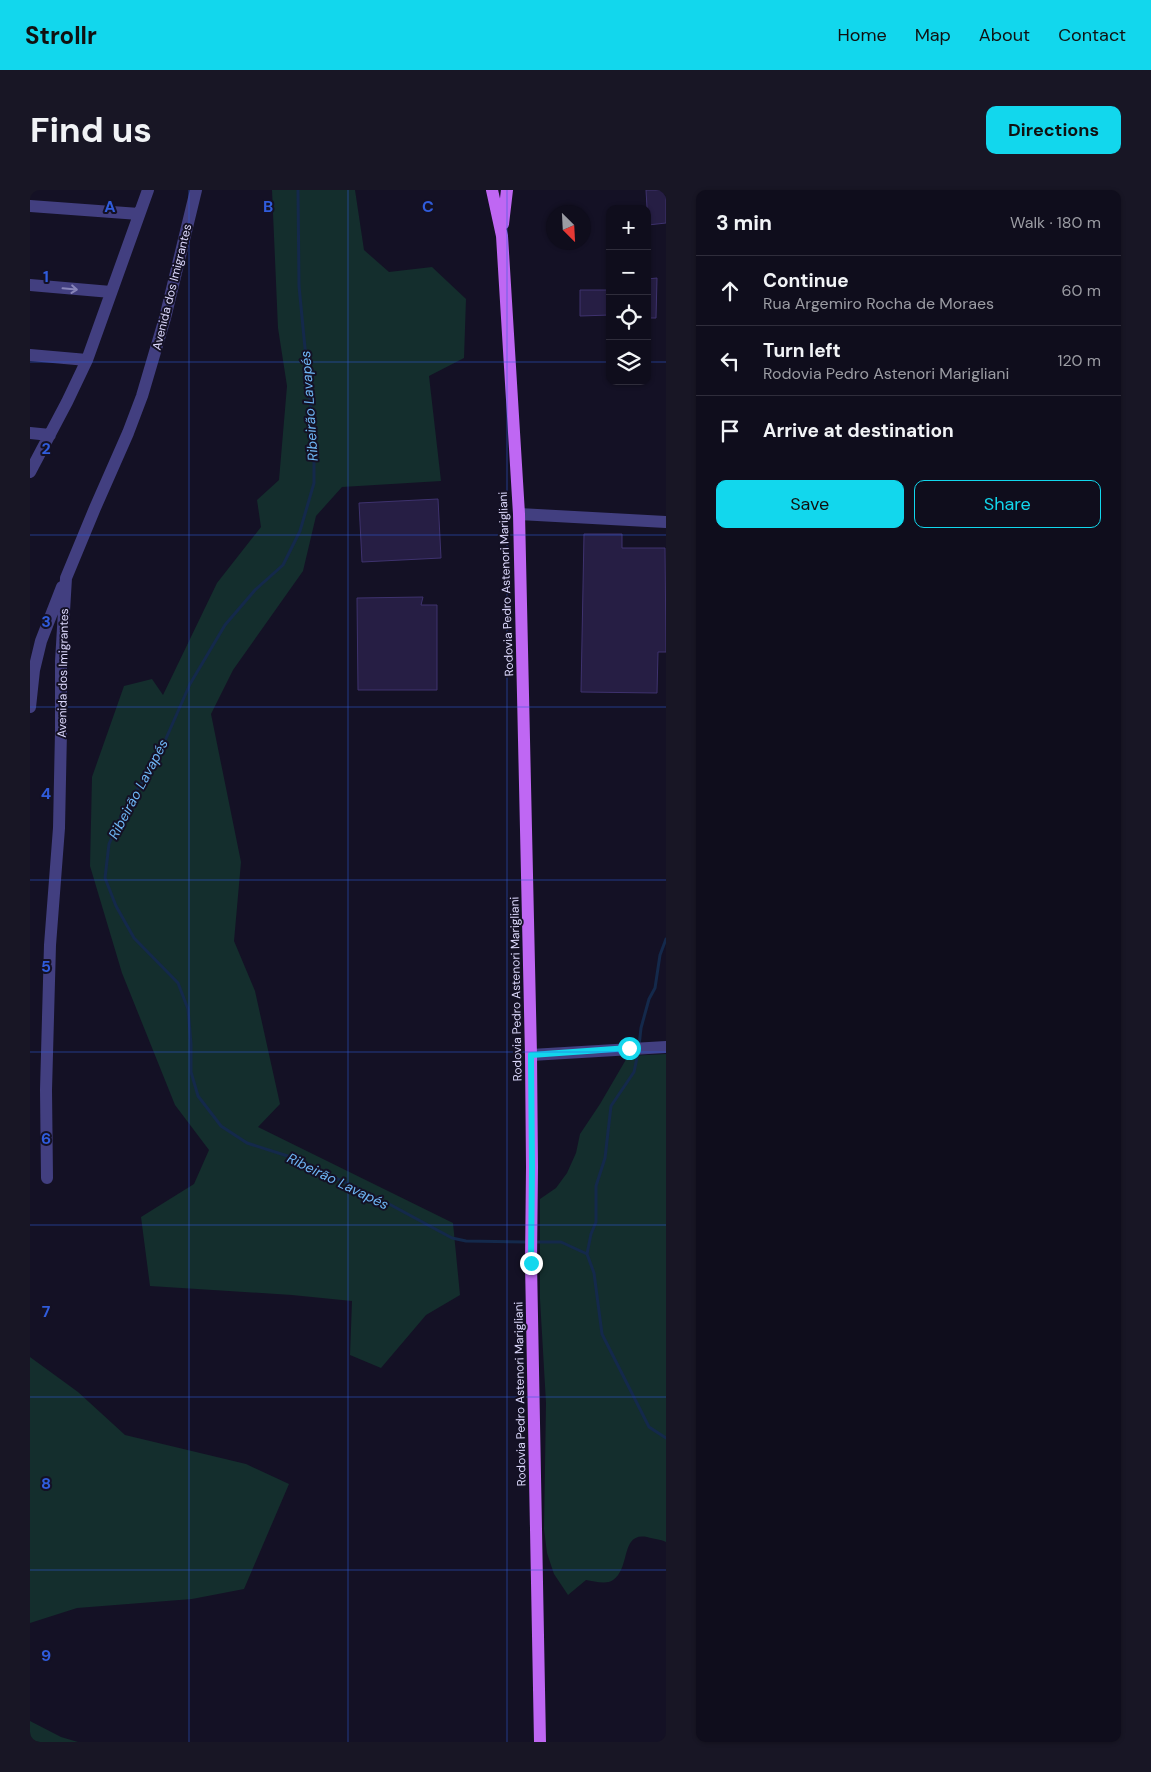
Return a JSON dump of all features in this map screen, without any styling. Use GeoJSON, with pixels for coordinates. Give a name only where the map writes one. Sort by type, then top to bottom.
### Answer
{"type":"FeatureCollection","features":[{"type":"Feature","properties":{"kind":"main road","name":"Rodovia Pedro Astenori Marigliani"},"geometry":{"type":"LineString","coordinates":[[492,190],[502,236],[519,514],[531,1055],[531,1263],[540,1742]]}},
{"type":"Feature","properties":{"kind":"main road","name":"Rodovia Pedro Astenori Marigliani"},"geometry":{"type":"LineString","coordinates":[[502,236],[507,190]]}},
{"type":"Feature","properties":{"kind":"street"},"geometry":{"type":"LineString","coordinates":[[30,472],[87,360],[148,190]]}},
{"type":"Feature","properties":{"kind":"street","name":"Avenida dos Imigrantes"},"geometry":{"type":"LineString","coordinates":[[47,1178],[46,1090],[50,945],[59,828],[61,661],[66,578],[142,396],[165,318],[196,190]]}},
{"type":"Feature","properties":{"kind":"street"},"geometry":{"type":"LineString","coordinates":[[30,206],[139,214]]}},
{"type":"Feature","properties":{"kind":"street"},"geometry":{"type":"LineString","coordinates":[[30,285],[111,292]]}},
{"type":"Feature","properties":{"kind":"street"},"geometry":{"type":"LineString","coordinates":[[30,355],[87,360]]}},
{"type":"Feature","properties":{"kind":"street"},"geometry":{"type":"LineString","coordinates":[[30,433],[50,435]]}},
{"type":"Feature","properties":{"kind":"street"},"geometry":{"type":"LineString","coordinates":[[519,514],[666,522]]}},
{"type":"Feature","properties":{"kind":"street"},"geometry":{"type":"LineString","coordinates":[[30,707],[34,670],[41,641],[66,578]]}},
{"type":"Feature","properties":{"kind":"street"},"geometry":{"type":"LineString","coordinates":[[531,1055],[661,1047]]}},
{"type":"Feature","properties":{"kind":"green space"},"geometry":{"type":"Polygon","coordinates":[[[272,190],[355,190],[364,250],[389,272],[432,267],[466,299],[464,358],[429,376],[441,481],[342,487],[316,516],[303,571],[233,670],[211,714],[241,862],[234,941],[255,991],[280,1104],[258,1127],[453,1223],[460,1295],[426,1315],[381,1368],[350,1355],[352,1301],[292,1295],[150,1286],[141,1217],[194,1184],[209,1150],[175,1105],[122,973],[90,866],[92,777],[124,686],[152,679],[163,695],[217,583],[261,527],[257,500],[279,480],[287,386],[278,328],[272,190]]]}},
{"type":"Feature","properties":{"kind":"green space"},"geometry":{"type":"Polygon","coordinates":[[[666,1054],[666,1542],[647,1537],[639,1537],[633,1540],[629,1545],[619,1575],[610,1581],[586,1580],[568,1595],[554,1574],[547,1553],[544,1529],[546,1403],[540,1299],[540,1199],[556,1188],[567,1173],[576,1153],[580,1134],[628,1056],[666,1054]]]}},
{"type":"Feature","properties":{"kind":"green space"},"geometry":{"type":"Polygon","coordinates":[[[30,1357],[78,1392],[125,1435],[246,1464],[289,1484],[244,1589],[192,1599],[77,1608],[30,1623],[30,1357]]]}},
{"type":"Feature","properties":{"kind":"green space"},"geometry":{"type":"Polygon","coordinates":[[[30,1721],[61,1737],[78,1742],[30,1742],[30,1721]]]}},
{"type":"Feature","properties":{"kind":"building"},"geometry":{"type":"Polygon","coordinates":[[[646,190],[666,190],[666,223],[651,225],[651,205],[647,205],[646,190]]]}},
{"type":"Feature","properties":{"kind":"building"},"geometry":{"type":"Polygon","coordinates":[[[657,278],[656,318],[651,318],[651,279],[657,278]]]}},
{"type":"Feature","properties":{"kind":"building"},"geometry":{"type":"Polygon","coordinates":[[[580,290],[606,290],[606,315],[580,316],[580,290]]]}},
{"type":"Feature","properties":{"kind":"building"},"geometry":{"type":"Polygon","coordinates":[[[438,499],[441,558],[362,562],[359,503],[438,499]]]}},
{"type":"Feature","properties":{"kind":"building"},"geometry":{"type":"Polygon","coordinates":[[[584,534],[622,534],[622,548],[665,548],[666,652],[658,652],[657,693],[581,692],[584,534]]]}},
{"type":"Feature","properties":{"kind":"building"},"geometry":{"type":"Polygon","coordinates":[[[423,597],[421,605],[437,605],[437,690],[358,690],[357,598],[423,597]]]}},
{"type":"Feature","properties":{"kind":"waterway","name":"Ribeirão Lavapés"},"geometry":{"type":"LineString","coordinates":[[298,190],[299,286],[314,441],[314,483],[300,531],[283,565],[255,590],[225,625],[190,684],[157,759],[124,810],[109,844],[105,878],[116,906],[134,938],[178,983],[188,1009],[191,1072],[198,1096],[221,1126],[247,1143],[297,1159],[389,1204],[452,1238],[466,1241],[527,1242]]}},
{"type":"Feature","properties":{"kind":"waterway"},"geometry":{"type":"LineString","coordinates":[[639,1046],[641,1028],[649,999],[655,988],[660,955],[666,939]]}},
{"type":"Feature","properties":{"kind":"waterway"},"geometry":{"type":"LineString","coordinates":[[587,1254],[591,1234],[596,1222],[596,1186],[605,1158],[611,1106],[634,1072],[638,1053]]}},
{"type":"Feature","properties":{"kind":"waterway","name":"Ribeirão Lavapés"},"geometry":{"type":"LineString","coordinates":[[533,1242],[561,1242],[587,1254],[594,1273],[602,1334],[649,1427],[666,1438]]}},
{"type":"Feature","properties":{"kind":"route"},"geometry":{"type":"LineString","coordinates":[[531,1263],[531,1055],[629,1048]]}}]}
